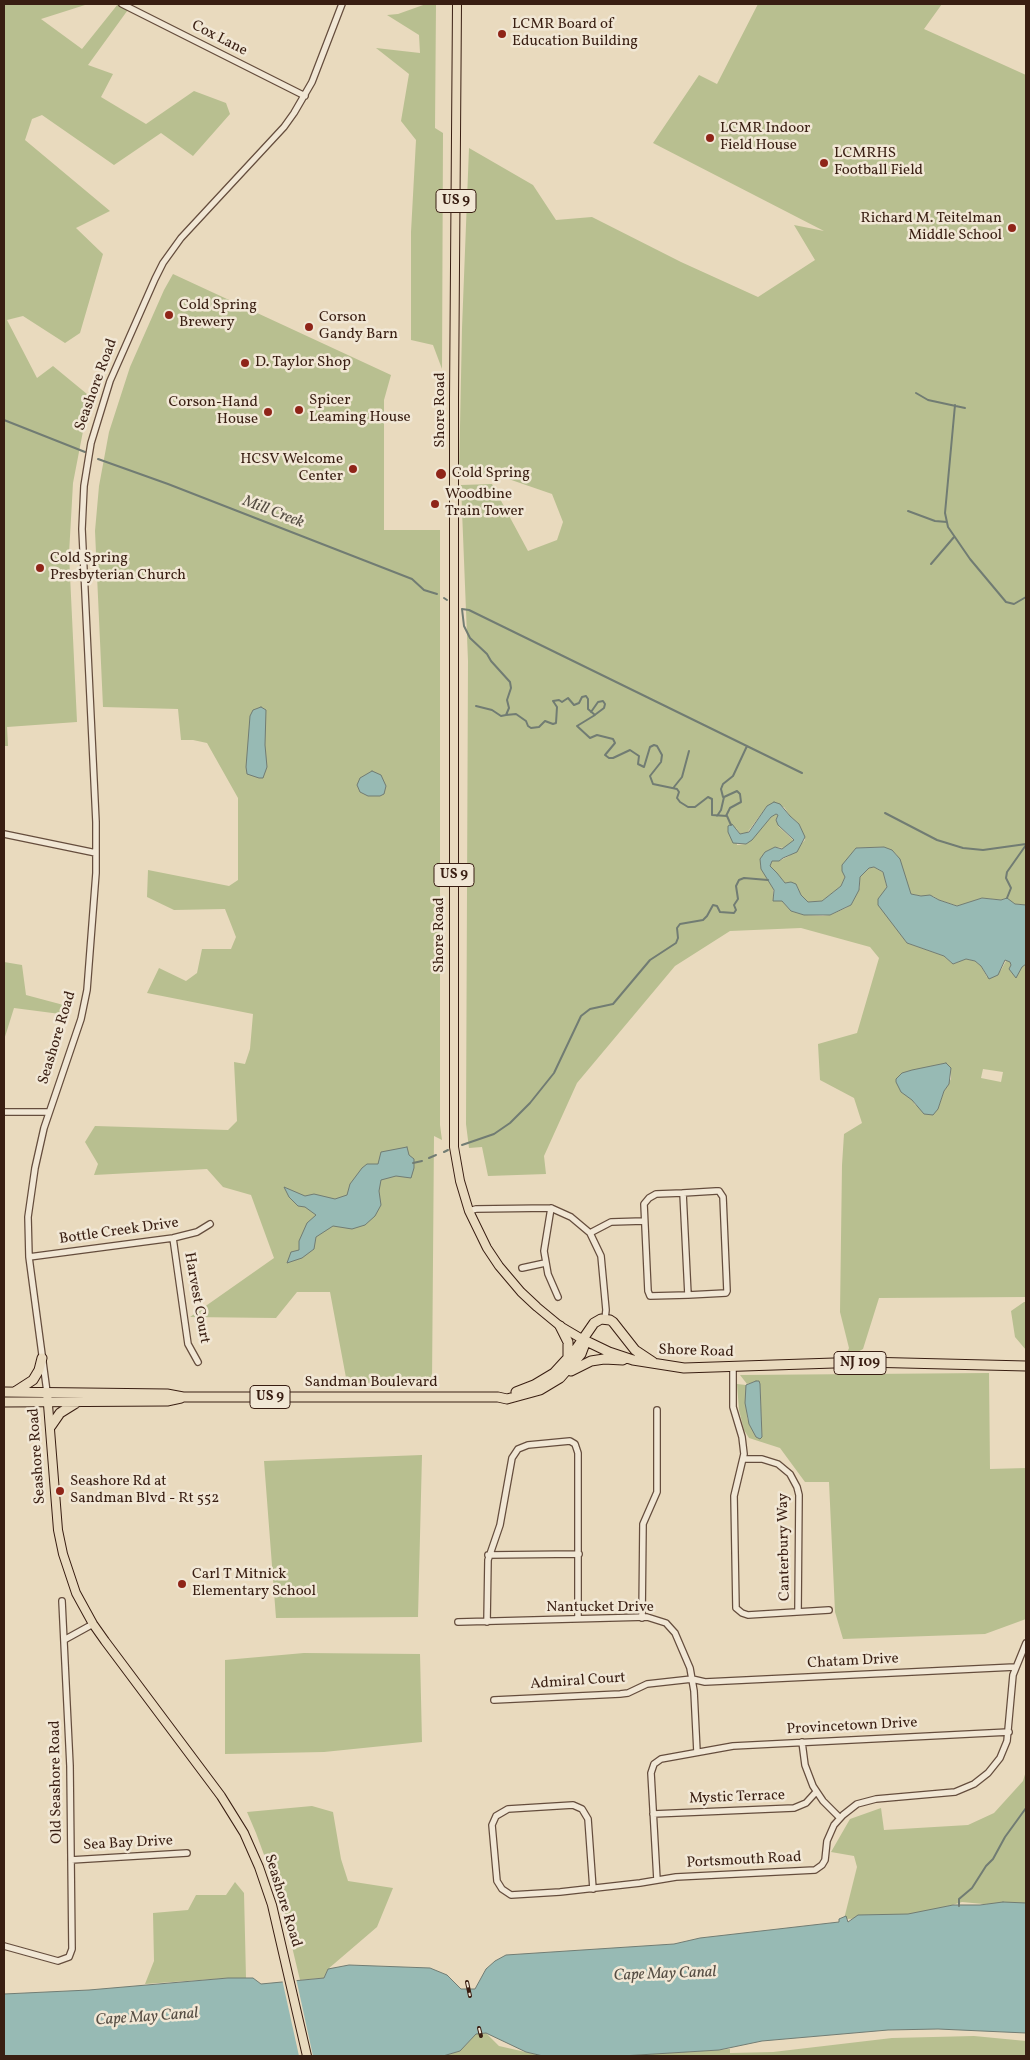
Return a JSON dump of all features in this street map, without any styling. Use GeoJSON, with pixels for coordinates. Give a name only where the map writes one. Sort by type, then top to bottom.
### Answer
{"type":"FeatureCollection","features":[{"type":"Feature","properties":{"kind":"highway"},"geometry":{"type":"LineString","coordinates":[[582,1339],[594,1323],[605,1319],[613,1322],[635,1350],[657,1365]]}},
{"type":"Feature","properties":{"kind":"highway"},"geometry":{"type":"LineString","coordinates":[[560,1326],[568,1342],[568,1360]]}},
{"type":"Feature","properties":{"kind":"highway","name":"Sandman Boulevard"},"geometry":{"type":"LineString","coordinates":[[498,1397],[541,1382],[568,1360],[582,1339]]}},
{"type":"Feature","properties":{"kind":"highway","name":"Sandman Boulevard"},"geometry":{"type":"LineString","coordinates":[[4,1392],[167,1394],[183,1397],[498,1397],[507,1399],[533,1393],[560,1378],[581,1354],[584,1346],[582,1339]]}},
{"type":"Feature","properties":{"kind":"highway","name":"Shore Road"},"geometry":{"type":"LineString","coordinates":[[582,1339],[609,1352],[633,1360],[693,1369],[857,1362],[1026,1366]]}},
{"type":"Feature","properties":{"kind":"highway"},"geometry":{"type":"LineString","coordinates":[[14,1392],[33,1380],[39,1370],[42,1358]]}},
{"type":"Feature","properties":{"kind":"highway"},"geometry":{"type":"LineString","coordinates":[[560,1378],[578,1366],[591,1361],[604,1359],[633,1360]]}},
{"type":"Feature","properties":{"kind":"highway","name":"Sandman Boulevard"},"geometry":{"type":"LineString","coordinates":[[4,1402],[167,1401],[183,1397]]}},
{"type":"Feature","properties":{"kind":"highway"},"geometry":{"type":"LineString","coordinates":[[51,1426],[62,1411],[78,1402]]}},
{"type":"Feature","properties":{"kind":"main road","name":"Shore Road"},"geometry":{"type":"LineString","coordinates":[[457,4],[454,398],[453,1130],[456,1164],[469,1211],[487,1248],[509,1279],[536,1307],[560,1326],[582,1339]]}},
{"type":"Feature","properties":{"kind":"main road","name":"Seashore Road"},"geometry":{"type":"LineString","coordinates":[[47,1392],[58,1530],[63,1554],[74,1586],[93,1624],[221,1796],[244,1833],[266,1885],[307,2056]]}},
{"type":"Feature","properties":{"kind":"street","name":"Cox Lane"},"geometry":{"type":"LineString","coordinates":[[122,4],[304,96]]}},
{"type":"Feature","properties":{"kind":"street","name":"Seashore Road"},"geometry":{"type":"LineString","coordinates":[[47,1392],[29,1257],[28,1217],[35,1168],[48,1112],[81,1020],[86,997],[96,883],[92,738],[82,529],[86,474],[97,422],[110,381],[163,264],[181,238],[284,127],[304,96],[321,60],[342,4]]}},
{"type":"Feature","properties":{"kind":"street"},"geometry":{"type":"LineString","coordinates":[[4,834],[96,853]]}},
{"type":"Feature","properties":{"kind":"street"},"geometry":{"type":"LineString","coordinates":[[4,1112],[48,1112]]}},
{"type":"Feature","properties":{"kind":"street"},"geometry":{"type":"LineString","coordinates":[[716,1190],[722,1193],[728,1291],[726,1293],[653,1296],[649,1294],[644,1204],[651,1196],[683,1193],[716,1190]]}},
{"type":"Feature","properties":{"kind":"street"},"geometry":{"type":"LineString","coordinates":[[683,1193],[688,1295]]}},
{"type":"Feature","properties":{"kind":"street"},"geometry":{"type":"LineString","coordinates":[[552,1208],[544,1251],[545,1263],[558,1297]]}},
{"type":"Feature","properties":{"kind":"street"},"geometry":{"type":"LineString","coordinates":[[469,1211],[476,1209],[552,1208],[564,1212],[590,1233],[599,1250],[602,1262],[605,1319]]}},
{"type":"Feature","properties":{"kind":"street"},"geometry":{"type":"LineString","coordinates":[[590,1233],[611,1222],[644,1221]]}},
{"type":"Feature","properties":{"kind":"street","name":"Bottle Creek Drive"},"geometry":{"type":"LineString","coordinates":[[29,1257],[173,1238],[197,1232],[210,1224]]}},
{"type":"Feature","properties":{"kind":"street","name":"Harvest Court"},"geometry":{"type":"LineString","coordinates":[[173,1238],[188,1344],[198,1362]]}},
{"type":"Feature","properties":{"kind":"street"},"geometry":{"type":"LineString","coordinates":[[522,1268],[545,1263]]}},
{"type":"Feature","properties":{"kind":"street","name":"Canterbury Way"},"geometry":{"type":"LineString","coordinates":[[733,1368],[733,1407],[742,1438],[743,1459],[734,1496],[736,1608],[748,1615],[829,1610]]}},
{"type":"Feature","properties":{"kind":"street"},"geometry":{"type":"LineString","coordinates":[[642,1618],[643,1524],[657,1492],[657,1410]]}},
{"type":"Feature","properties":{"kind":"street"},"geometry":{"type":"LineString","coordinates":[[487,1622],[488,1555],[500,1525],[512,1458],[515,1453],[528,1445],[571,1438],[578,1452],[578,1619]]}},
{"type":"Feature","properties":{"kind":"street","name":"Canterbury Way"},"geometry":{"type":"LineString","coordinates":[[743,1459],[762,1459],[778,1464],[790,1474],[797,1487],[799,1495],[798,1612]]}},
{"type":"Feature","properties":{"kind":"street"},"geometry":{"type":"LineString","coordinates":[[488,1555],[579,1554]]}},
{"type":"Feature","properties":{"kind":"street","name":"Old Seashore Road"},"geometry":{"type":"LineString","coordinates":[[4,1946],[58,1961],[69,1956],[72,1949],[70,1766],[62,1601]]}},
{"type":"Feature","properties":{"kind":"street","name":"Nantucket Drive"},"geometry":{"type":"LineString","coordinates":[[458,1622],[642,1618],[660,1620],[671,1627],[686,1657],[692,1679],[698,1752]]}},
{"type":"Feature","properties":{"kind":"street"},"geometry":{"type":"LineString","coordinates":[[64,1640],[93,1624]]}},
{"type":"Feature","properties":{"kind":"street","name":"Portsmouth Road"},"geometry":{"type":"LineString","coordinates":[[593,1889],[588,1817],[582,1809],[573,1805],[508,1810],[496,1816],[492,1825],[499,1886],[506,1893],[516,1896],[593,1889],[676,1877],[816,1870],[822,1865],[830,1833],[840,1818],[850,1809],[866,1801],[944,1795],[965,1789],[982,1779],[995,1765],[1004,1749],[1009,1732],[1010,1688],[1015,1667],[1026,1644]]}},
{"type":"Feature","properties":{"kind":"street","name":"Chatam Drive"},"geometry":{"type":"LineString","coordinates":[[692,1679],[705,1682],[1015,1667]]}},
{"type":"Feature","properties":{"kind":"street","name":"Admiral Court"},"geometry":{"type":"LineString","coordinates":[[494,1700],[620,1694],[628,1693],[647,1684],[692,1679]]}},
{"type":"Feature","properties":{"kind":"street","name":"Provincetown Drive"},"geometry":{"type":"LineString","coordinates":[[653,1814],[651,1773],[654,1764],[661,1759],[732,1746],[1009,1732]]}},
{"type":"Feature","properties":{"kind":"street"},"geometry":{"type":"LineString","coordinates":[[802,1742],[805,1765],[816,1792],[840,1818]]}},
{"type":"Feature","properties":{"kind":"street","name":"Mystic Terrace"},"geometry":{"type":"LineString","coordinates":[[653,1814],[794,1808],[806,1803],[816,1792]]}},
{"type":"Feature","properties":{"kind":"street"},"geometry":{"type":"LineString","coordinates":[[653,1814],[657,1880]]}},
{"type":"Feature","properties":{"kind":"street","name":"Sea Bay Drive"},"geometry":{"type":"LineString","coordinates":[[71,1860],[187,1854]]}},
{"type":"Feature","properties":{"kind":"green space"},"geometry":{"type":"Polygon","coordinates":[[[4,4],[85,4],[41,19],[82,49],[118,4],[125,4],[130,7],[88,65],[113,74],[101,97],[146,124],[194,91],[226,103],[230,114],[193,156],[161,133],[114,165],[42,115],[32,119],[25,140],[110,211],[76,228],[103,254],[80,333],[65,343],[23,316],[7,320],[37,378],[53,366],[93,399],[84,426],[73,483],[69,554],[77,722],[7,727],[8,746],[4,746],[4,4]]]}},
{"type":"Feature","properties":{"kind":"green space"},"geometry":{"type":"Polygon","coordinates":[[[426,4],[436,4],[435,128],[443,133],[442,369],[433,345],[411,340],[411,232],[416,140],[401,121],[409,74],[376,48],[420,53],[419,35],[387,15],[398,14],[426,4]]]}},
{"type":"Feature","properties":{"kind":"green space"},"geometry":{"type":"Polygon","coordinates":[[[758,4],[942,4],[924,29],[1026,75],[1026,905],[1015,904],[1006,898],[1001,900],[982,898],[958,906],[933,896],[911,894],[896,854],[883,847],[856,848],[842,868],[845,877],[841,886],[822,901],[808,902],[801,895],[797,886],[788,882],[785,883],[770,866],[772,861],[779,861],[789,856],[805,840],[799,824],[784,807],[767,806],[747,833],[740,834],[736,828],[737,845],[746,844],[771,817],[776,814],[778,815],[776,820],[779,827],[794,841],[784,848],[775,847],[765,852],[760,865],[773,888],[773,897],[782,901],[791,911],[804,915],[823,916],[846,908],[851,905],[860,887],[860,877],[869,868],[874,867],[884,873],[887,890],[880,897],[886,913],[907,943],[944,956],[953,964],[966,959],[975,961],[981,966],[987,977],[1001,970],[1007,959],[1011,966],[1022,967],[1026,964],[1026,1297],[879,1298],[863,1349],[854,1354],[847,1353],[849,1348],[840,1312],[842,1165],[844,1134],[862,1123],[854,1098],[820,1080],[818,1044],[857,1033],[879,958],[870,947],[801,928],[730,931],[675,966],[577,1083],[544,1156],[546,1174],[488,1176],[482,1147],[469,1148],[466,1124],[468,661],[461,485],[492,484],[528,551],[557,540],[563,522],[552,494],[494,474],[459,476],[462,328],[469,148],[533,185],[556,220],[592,217],[681,262],[758,297],[815,260],[794,225],[824,231],[653,143],[699,75],[717,84],[758,4]],[[946,1063],[902,1073],[915,1105],[938,1109],[944,1091],[951,1079],[951,1068],[946,1063]],[[983,1069],[981,1078],[1001,1082],[1003,1072],[983,1069]]]}},
{"type":"Feature","properties":{"kind":"green space"},"geometry":{"type":"Polygon","coordinates":[[[173,274],[391,375],[384,400],[384,530],[440,530],[440,1125],[442,1140],[434,1136],[432,1382],[347,1383],[330,1292],[297,1292],[276,1318],[190,1317],[274,1258],[251,1195],[223,1187],[207,1169],[94,1175],[98,1164],[85,1142],[95,1126],[228,1130],[237,1121],[234,1062],[245,1064],[250,1049],[253,1014],[147,993],[159,968],[186,981],[197,973],[202,949],[231,949],[236,937],[225,909],[174,910],[147,897],[148,870],[229,886],[238,880],[238,798],[207,743],[181,740],[178,709],[103,707],[95,531],[99,486],[109,432],[130,367],[173,274]]]}},
{"type":"Feature","properties":{"kind":"green space"},"geometry":{"type":"Polygon","coordinates":[[[4,962],[22,965],[26,995],[71,1007],[68,1015],[14,1008],[4,1040],[4,962]]]}},
{"type":"Feature","properties":{"kind":"green space"},"geometry":{"type":"Polygon","coordinates":[[[1026,1302],[1026,1350],[1015,1337],[1011,1311],[1026,1302]]]}},
{"type":"Feature","properties":{"kind":"green space"},"geometry":{"type":"Polygon","coordinates":[[[989,1373],[990,1469],[1026,1468],[1026,1619],[985,1634],[843,1639],[835,1612],[829,1482],[805,1482],[780,1448],[749,1438],[744,1430],[739,1410],[737,1384],[746,1385],[747,1418],[758,1438],[762,1437],[760,1384],[758,1381],[747,1384],[740,1375],[989,1373]]]}},
{"type":"Feature","properties":{"kind":"green space"},"geometry":{"type":"Polygon","coordinates":[[[422,1455],[418,1617],[276,1618],[264,1461],[422,1455]]]}},
{"type":"Feature","properties":{"kind":"green space"},"geometry":{"type":"Polygon","coordinates":[[[304,1653],[420,1654],[422,1742],[324,1752],[225,1754],[225,1660],[304,1653]]]}},
{"type":"Feature","properties":{"kind":"green space"},"geometry":{"type":"Polygon","coordinates":[[[1026,1771],[1026,1908],[962,1902],[913,1917],[844,1919],[857,1867],[854,1856],[831,1852],[850,1819],[881,1808],[884,1830],[968,1825],[994,1813],[1023,1781],[1026,1771]]]}},
{"type":"Feature","properties":{"kind":"green space"},"geometry":{"type":"Polygon","coordinates":[[[312,1806],[333,1812],[341,1859],[348,1881],[393,1888],[377,1927],[328,1969],[324,1978],[300,1980],[281,1901],[247,1812],[312,1806]]]}},
{"type":"Feature","properties":{"kind":"green space"},"geometry":{"type":"Polygon","coordinates":[[[235,1882],[244,1893],[246,1978],[145,1984],[154,1961],[153,1913],[188,1910],[196,1895],[226,1895],[235,1882]]]}},
{"type":"Feature","properties":{"kind":"green space"},"geometry":{"type":"Polygon","coordinates":[[[486,2033],[499,2046],[543,2056],[443,2056],[460,2051],[476,2034],[486,2033]]]}},
{"type":"Feature","properties":{"kind":"green space"},"geometry":{"type":"Polygon","coordinates":[[[974,2036],[1026,2041],[1026,2056],[622,2056],[730,2049],[730,2053],[773,2052],[892,2038],[974,2036]]]}},
{"type":"Feature","properties":{"kind":"water"},"geometry":{"type":"Polygon","coordinates":[[[261,707],[266,710],[265,745],[267,767],[263,778],[259,778],[247,774],[246,767],[250,716],[253,710],[261,707]]]}},
{"type":"Feature","properties":{"kind":"water"},"geometry":{"type":"Polygon","coordinates":[[[372,771],[381,775],[386,786],[384,794],[380,796],[368,796],[360,792],[357,785],[360,778],[372,771]]]}},
{"type":"Feature","properties":{"kind":"water"},"geometry":{"type":"Polygon","coordinates":[[[774,802],[780,804],[799,824],[805,837],[797,852],[779,861],[772,861],[770,866],[785,883],[791,882],[796,884],[801,895],[808,902],[822,901],[841,886],[845,877],[842,865],[856,848],[884,847],[892,850],[900,859],[911,894],[930,895],[957,906],[982,898],[1001,900],[1007,898],[1015,904],[1026,905],[1026,964],[1022,967],[1016,978],[1009,969],[1010,962],[1005,960],[998,975],[989,979],[981,966],[975,961],[966,959],[953,964],[944,956],[907,943],[878,905],[878,899],[887,887],[883,872],[874,867],[869,868],[860,877],[859,890],[851,905],[830,915],[804,915],[791,911],[782,901],[773,901],[774,890],[761,869],[760,859],[765,852],[775,847],[782,849],[794,840],[778,825],[776,820],[778,815],[776,814],[746,844],[733,843],[728,832],[728,826],[732,824],[740,834],[749,832],[767,806],[774,802]]]}},
{"type":"Feature","properties":{"kind":"water"},"geometry":{"type":"Polygon","coordinates":[[[946,1063],[951,1068],[949,1084],[944,1091],[938,1109],[933,1115],[924,1114],[912,1100],[901,1092],[896,1079],[902,1073],[946,1063]]]}},
{"type":"Feature","properties":{"kind":"water"},"geometry":{"type":"Polygon","coordinates":[[[407,1147],[409,1155],[414,1159],[411,1178],[396,1176],[381,1180],[379,1191],[381,1205],[375,1216],[365,1225],[352,1229],[333,1226],[316,1237],[314,1249],[302,1258],[287,1263],[291,1252],[299,1250],[299,1241],[307,1223],[316,1215],[305,1207],[298,1206],[289,1197],[284,1187],[305,1196],[314,1194],[335,1199],[347,1195],[350,1184],[362,1168],[367,1164],[378,1164],[381,1152],[407,1147]]]}},
{"type":"Feature","properties":{"kind":"water"},"geometry":{"type":"Polygon","coordinates":[[[759,1381],[760,1384],[762,1437],[760,1439],[756,1437],[749,1424],[745,1403],[746,1385],[759,1381]]]}},
{"type":"Feature","properties":{"kind":"water","name":"Cape May Canal"},"geometry":{"type":"Polygon","coordinates":[[[1003,1902],[1026,1903],[1026,2033],[938,2029],[888,2030],[762,2041],[719,2050],[622,2056],[543,2056],[526,2052],[486,2033],[476,2034],[460,2051],[443,2056],[4,2056],[4,1994],[89,1990],[228,1978],[253,1978],[261,1984],[324,1978],[328,1969],[349,1965],[430,1968],[447,1975],[461,1989],[475,1989],[486,1969],[506,1955],[674,1944],[700,1938],[839,1922],[839,1919],[846,1916],[848,1922],[858,1915],[908,1914],[953,1905],[980,1905],[1003,1902]]]}},
{"type":"Feature","properties":{"kind":"pier"},"geometry":{"type":"Polygon","coordinates":[[[296,1978],[313,2056],[299,2056],[282,1979],[296,1978]]]}},
{"type":"Feature","properties":{"kind":"waterway"},"geometry":{"type":"LineString","coordinates":[[916,393],[928,400],[965,408]]}},
{"type":"Feature","properties":{"kind":"waterway"},"geometry":{"type":"LineString","coordinates":[[955,405],[945,513],[948,527],[970,559],[1006,602],[1014,604],[1026,597]]}},
{"type":"Feature","properties":{"kind":"waterway","name":"Mill Creek"},"geometry":{"type":"LineString","coordinates":[[4,420],[85,452]]}},
{"type":"Feature","properties":{"kind":"waterway","name":"Mill Creek"},"geometry":{"type":"LineString","coordinates":[[98,459],[168,484],[412,579],[424,590],[437,594]]}},
{"type":"Feature","properties":{"kind":"waterway"},"geometry":{"type":"LineString","coordinates":[[908,511],[935,521],[947,522]]}},
{"type":"Feature","properties":{"kind":"waterway"},"geometry":{"type":"LineString","coordinates":[[931,564],[954,537]]}},
{"type":"Feature","properties":{"kind":"waterway","name":"Mill Creek"},"geometry":{"type":"LineString","coordinates":[[731,825],[727,816],[712,815],[712,799],[708,797],[695,807],[688,807],[677,798],[679,792],[677,789],[653,784],[650,776],[661,762],[662,755],[657,746],[650,747],[644,767],[638,764],[639,756],[630,750],[613,758],[605,755],[615,743],[613,739],[597,735],[590,738],[577,726],[595,715],[588,709],[588,699],[586,696],[582,697],[579,703],[574,705],[568,698],[562,702],[559,700],[553,701],[557,707],[556,723],[553,724],[545,721],[539,727],[531,728],[526,721],[516,714],[506,715],[509,708],[507,700],[511,688],[510,682],[487,654],[470,638],[464,626],[462,609],[469,610],[802,773]]}},
{"type":"Feature","properties":{"kind":"waterway","name":"Mill Creek"},"geometry":{"type":"LineString","coordinates":[[591,712],[598,702],[603,701],[605,704],[604,708],[596,714]]}},
{"type":"Feature","properties":{"kind":"waterway"},"geometry":{"type":"LineString","coordinates":[[476,706],[492,710],[501,716],[506,715]]}},
{"type":"Feature","properties":{"kind":"waterway"},"geometry":{"type":"LineString","coordinates":[[723,797],[721,789],[723,784],[733,776],[747,746]]}},
{"type":"Feature","properties":{"kind":"waterway"},"geometry":{"type":"LineString","coordinates":[[674,787],[682,777],[689,751]]}},
{"type":"Feature","properties":{"kind":"waterway","name":"Mill Creek"},"geometry":{"type":"LineString","coordinates":[[717,816],[721,810],[724,797],[737,791],[740,794],[741,802],[730,808],[726,816]]}},
{"type":"Feature","properties":{"kind":"waterway"},"geometry":{"type":"LineString","coordinates":[[885,813],[937,840],[963,848],[983,850],[1026,844]]}},
{"type":"Feature","properties":{"kind":"waterway"},"geometry":{"type":"LineString","coordinates":[[1007,898],[1011,888],[1006,878],[1007,872],[1026,845]]}},
{"type":"Feature","properties":{"kind":"waterway"},"geometry":{"type":"LineString","coordinates":[[462,1145],[494,1134],[510,1123],[530,1103],[554,1073],[581,1016],[590,1009],[613,1004],[650,960],[676,943],[678,938],[677,928],[680,924],[703,920],[713,905],[717,906],[720,912],[734,913],[736,910],[734,905],[738,899],[736,886],[739,880],[744,878],[768,880]]}},
{"type":"Feature","properties":{"kind":"waterway"},"geometry":{"type":"LineString","coordinates":[[444,1152],[448,1150]]}},
{"type":"Feature","properties":{"kind":"waterway"},"geometry":{"type":"LineString","coordinates":[[429,1158],[436,1155]]}},
{"type":"Feature","properties":{"kind":"waterway"},"geometry":{"type":"LineString","coordinates":[[413,1163],[422,1161]]}},
{"type":"Feature","properties":{"kind":"waterway"},"geometry":{"type":"LineString","coordinates":[[959,1906],[959,1899],[972,1888],[1026,1808]]}},
{"type":"Feature","properties":{"kind":"railway"},"geometry":{"type":"LineString","coordinates":[[467,1982],[470,1996]]}},
{"type":"Feature","properties":{"kind":"railway"},"geometry":{"type":"LineString","coordinates":[[479,2028],[481,2036]]}},
{"type":"Feature","properties":{"kind":"place","name":"LCMR Board of Education Building"},"geometry":{"type":"Point","coordinates":[502,34]}},
{"type":"Feature","properties":{"kind":"place","name":"LCMR Indoor Field House"},"geometry":{"type":"Point","coordinates":[710,138]}},
{"type":"Feature","properties":{"kind":"place","name":"LCMRHS Football Field"},"geometry":{"type":"Point","coordinates":[824,163]}},
{"type":"Feature","properties":{"kind":"place","name":"Richard M. Teitelman Middle School"},"geometry":{"type":"Point","coordinates":[1012,228]}},
{"type":"Feature","properties":{"kind":"place","name":"Cold Spring Brewery"},"geometry":{"type":"Point","coordinates":[169,315]}},
{"type":"Feature","properties":{"kind":"place","name":"Corson Gandy Barn"},"geometry":{"type":"Point","coordinates":[309,327]}},
{"type":"Feature","properties":{"kind":"place","name":"D. Taylor Shop"},"geometry":{"type":"Point","coordinates":[245,363]}},
{"type":"Feature","properties":{"kind":"place","name":"Spicer Leaming House"},"geometry":{"type":"Point","coordinates":[299,410]}},
{"type":"Feature","properties":{"kind":"place","name":"Corson-Hand House"},"geometry":{"type":"Point","coordinates":[268,412]}},
{"type":"Feature","properties":{"kind":"place","name":"HCSV Welcome Center"},"geometry":{"type":"Point","coordinates":[353,469]}},
{"type":"Feature","properties":{"kind":"place","name":"Cold Spring"},"geometry":{"type":"Point","coordinates":[441,474]}},
{"type":"Feature","properties":{"kind":"place","name":"Woodbine Train Tower"},"geometry":{"type":"Point","coordinates":[435,504]}},
{"type":"Feature","properties":{"kind":"place","name":"Cold Spring Presbyterian Church"},"geometry":{"type":"Point","coordinates":[40,568]}},
{"type":"Feature","properties":{"kind":"place","name":"Seashore Rd at Sandman Blvd - Rt 552"},"geometry":{"type":"Point","coordinates":[60,1491]}},
{"type":"Feature","properties":{"kind":"place","name":"Carl T Mitnick Elementary School"},"geometry":{"type":"Point","coordinates":[182,1584]}}]}
